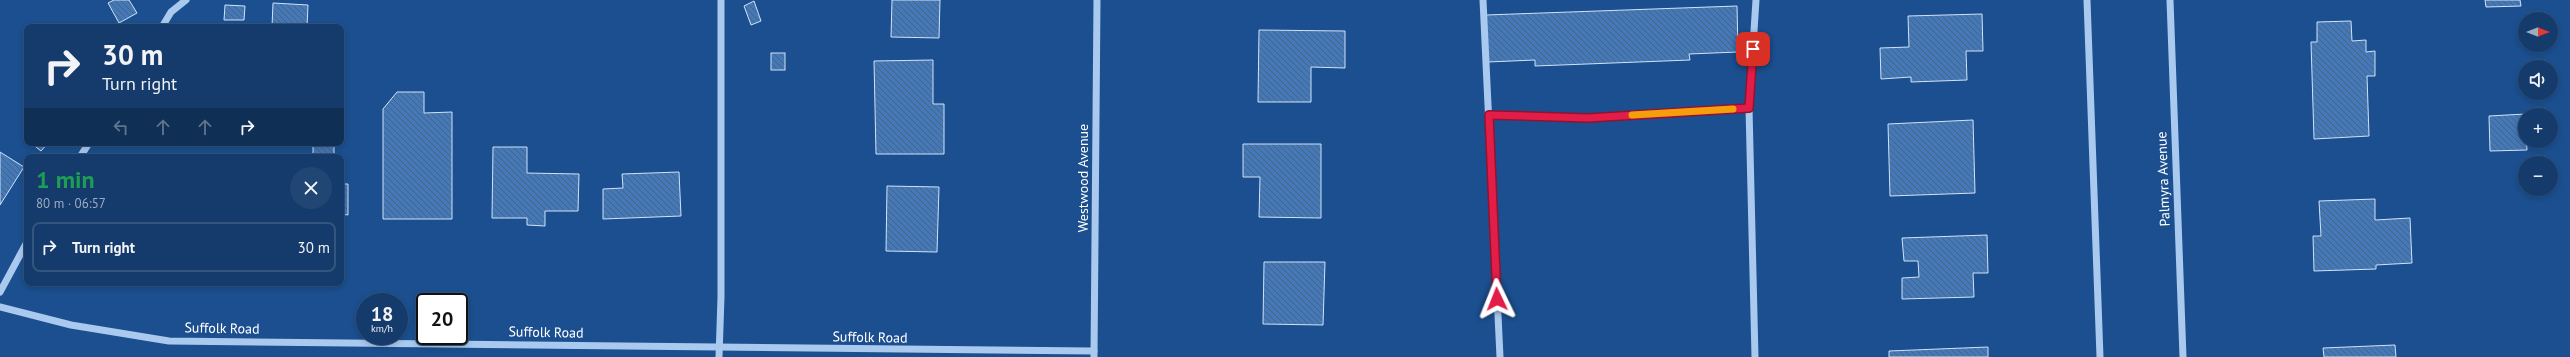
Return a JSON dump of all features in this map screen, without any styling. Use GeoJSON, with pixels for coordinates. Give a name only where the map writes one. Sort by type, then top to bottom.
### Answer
{"type":"FeatureCollection","features":[{"type":"Feature","properties":{"kind":"street"},"geometry":{"type":"LineString","coordinates":[[164,24],[171,12],[186,0]]}},
{"type":"Feature","properties":{"kind":"street"},"geometry":{"type":"LineString","coordinates":[[719,357],[721,0]]}},
{"type":"Feature","properties":{"kind":"street","name":"Westwood Avenue"},"geometry":{"type":"LineString","coordinates":[[1094,354],[1097,0]]}},
{"type":"Feature","properties":{"kind":"street"},"geometry":{"type":"LineString","coordinates":[[1483,0],[1500,357]]}},
{"type":"Feature","properties":{"kind":"street"},"geometry":{"type":"LineString","coordinates":[[1756,0],[1749,108],[1756,357]]}},
{"type":"Feature","properties":{"kind":"street"},"geometry":{"type":"LineString","coordinates":[[2087,0],[2100,357]]}},
{"type":"Feature","properties":{"kind":"street","name":"Palmyra Avenue"},"geometry":{"type":"LineString","coordinates":[[2170,0],[2183,357]]}},
{"type":"Feature","properties":{"kind":"street"},"geometry":{"type":"LineString","coordinates":[[1489,115],[1588,118],[1749,108]]}},
{"type":"Feature","properties":{"kind":"street"},"geometry":{"type":"LineString","coordinates":[[0,292],[24,248]]}},
{"type":"Feature","properties":{"kind":"street","name":"Suffolk Road"},"geometry":{"type":"LineString","coordinates":[[0,307],[71,325],[169,341],[1094,354]]}},
{"type":"Feature","properties":{"kind":"building"},"geometry":{"type":"Polygon","coordinates":[[[114,0],[129,0],[137,13],[119,23],[108,3],[114,0]]]}},
{"type":"Feature","properties":{"kind":"building"},"geometry":{"type":"Polygon","coordinates":[[[892,0],[940,0],[939,38],[891,37],[892,0]]]}},
{"type":"Feature","properties":{"kind":"building"},"geometry":{"type":"Polygon","coordinates":[[[2485,0],[2520,0],[2521,6],[2486,7],[2485,0]]]}},
{"type":"Feature","properties":{"kind":"building"},"geometry":{"type":"Polygon","coordinates":[[[754,1],[761,21],[751,25],[744,6],[754,1]]]}},
{"type":"Feature","properties":{"kind":"building"},"geometry":{"type":"Polygon","coordinates":[[[273,3],[308,5],[307,24],[272,24],[273,3]]]}},
{"type":"Feature","properties":{"kind":"building"},"geometry":{"type":"Polygon","coordinates":[[[225,5],[245,6],[244,20],[224,20],[225,5]]]}},
{"type":"Feature","properties":{"kind":"building"},"geometry":{"type":"Polygon","coordinates":[[[1737,6],[1738,52],[1689,54],[1690,60],[1535,66],[1535,60],[1488,62],[1486,15],[1737,6]]]}},
{"type":"Feature","properties":{"kind":"building"},"geometry":{"type":"Polygon","coordinates":[[[1982,14],[1983,51],[1966,51],[1967,80],[1911,82],[1911,77],[1881,79],[1880,48],[1909,47],[1908,16],[1982,14]]]}},
{"type":"Feature","properties":{"kind":"building"},"geometry":{"type":"Polygon","coordinates":[[[2351,21],[2352,41],[2366,40],[2366,52],[2375,51],[2375,76],[2367,76],[2369,136],[2314,139],[2311,42],[2317,42],[2317,22],[2351,21]]]}},
{"type":"Feature","properties":{"kind":"building"},"geometry":{"type":"Polygon","coordinates":[[[1259,30],[1345,31],[1345,68],[1311,67],[1311,102],[1258,102],[1259,30]]]}},
{"type":"Feature","properties":{"kind":"building"},"geometry":{"type":"Polygon","coordinates":[[[771,53],[785,53],[785,70],[771,70],[771,53]]]}},
{"type":"Feature","properties":{"kind":"building"},"geometry":{"type":"Polygon","coordinates":[[[933,60],[933,104],[944,104],[944,154],[876,154],[874,61],[933,60]]]}},
{"type":"Feature","properties":{"kind":"building"},"geometry":{"type":"Polygon","coordinates":[[[397,92],[424,92],[424,113],[452,112],[452,219],[383,219],[383,109],[397,92]]]}},
{"type":"Feature","properties":{"kind":"building"},"geometry":{"type":"Polygon","coordinates":[[[2518,114],[2518,148],[2527,148],[2527,150],[2490,151],[2489,116],[2518,114]]]}},
{"type":"Feature","properties":{"kind":"building"},"geometry":{"type":"Polygon","coordinates":[[[1973,120],[1975,193],[1890,196],[1888,124],[1973,120]]]}},
{"type":"Feature","properties":{"kind":"building"},"geometry":{"type":"Polygon","coordinates":[[[1243,144],[1321,144],[1321,218],[1259,217],[1260,177],[1243,177],[1243,144]]]}},
{"type":"Feature","properties":{"kind":"building"},"geometry":{"type":"Polygon","coordinates":[[[35,146],[45,146],[41,151],[35,146]]]}},
{"type":"Feature","properties":{"kind":"building"},"geometry":{"type":"Polygon","coordinates":[[[313,146],[334,146],[334,154],[313,154],[313,146]]]}},
{"type":"Feature","properties":{"kind":"building"},"geometry":{"type":"Polygon","coordinates":[[[493,147],[527,147],[527,173],[579,174],[578,211],[545,211],[545,226],[527,225],[527,218],[492,218],[493,147]]]}},
{"type":"Feature","properties":{"kind":"building"},"geometry":{"type":"Polygon","coordinates":[[[0,152],[24,167],[0,205],[0,152]]]}},
{"type":"Feature","properties":{"kind":"building"},"geometry":{"type":"Polygon","coordinates":[[[679,172],[681,216],[603,219],[603,189],[623,188],[622,174],[679,172]]]}},
{"type":"Feature","properties":{"kind":"building"},"geometry":{"type":"Polygon","coordinates":[[[344,184],[348,184],[348,215],[344,214],[344,184]]]}},
{"type":"Feature","properties":{"kind":"building"},"geometry":{"type":"Polygon","coordinates":[[[887,186],[939,187],[937,252],[886,251],[887,186]]]}},
{"type":"Feature","properties":{"kind":"building"},"geometry":{"type":"Polygon","coordinates":[[[2375,199],[2375,220],[2410,218],[2412,263],[2376,265],[2376,269],[2314,271],[2313,236],[2321,236],[2319,201],[2375,199]]]}},
{"type":"Feature","properties":{"kind":"building"},"geometry":{"type":"Polygon","coordinates":[[[1987,235],[1988,273],[1973,273],[1974,297],[1902,299],[1902,278],[1919,277],[1918,261],[1904,261],[1902,238],[1987,235]]]}},
{"type":"Feature","properties":{"kind":"building"},"geometry":{"type":"Polygon","coordinates":[[[1264,262],[1325,262],[1323,325],[1263,324],[1264,262]]]}},
{"type":"Feature","properties":{"kind":"building"},"geometry":{"type":"Polygon","coordinates":[[[2395,345],[2396,357],[2324,357],[2323,348],[2395,345]]]}},
{"type":"Feature","properties":{"kind":"building"},"geometry":{"type":"Polygon","coordinates":[[[1988,347],[1988,357],[1889,357],[1889,351],[1988,347]]]}},
{"type":"Feature","properties":{"kind":"slow traffic"},"geometry":{"type":"LineString","coordinates":[[1632,115],[1733,109]]}},
{"type":"Feature","properties":{"kind":"route"},"geometry":{"type":"LineString","coordinates":[[1497,299],[1489,115],[1588,118],[1749,108],[1753,49]]}}]}
